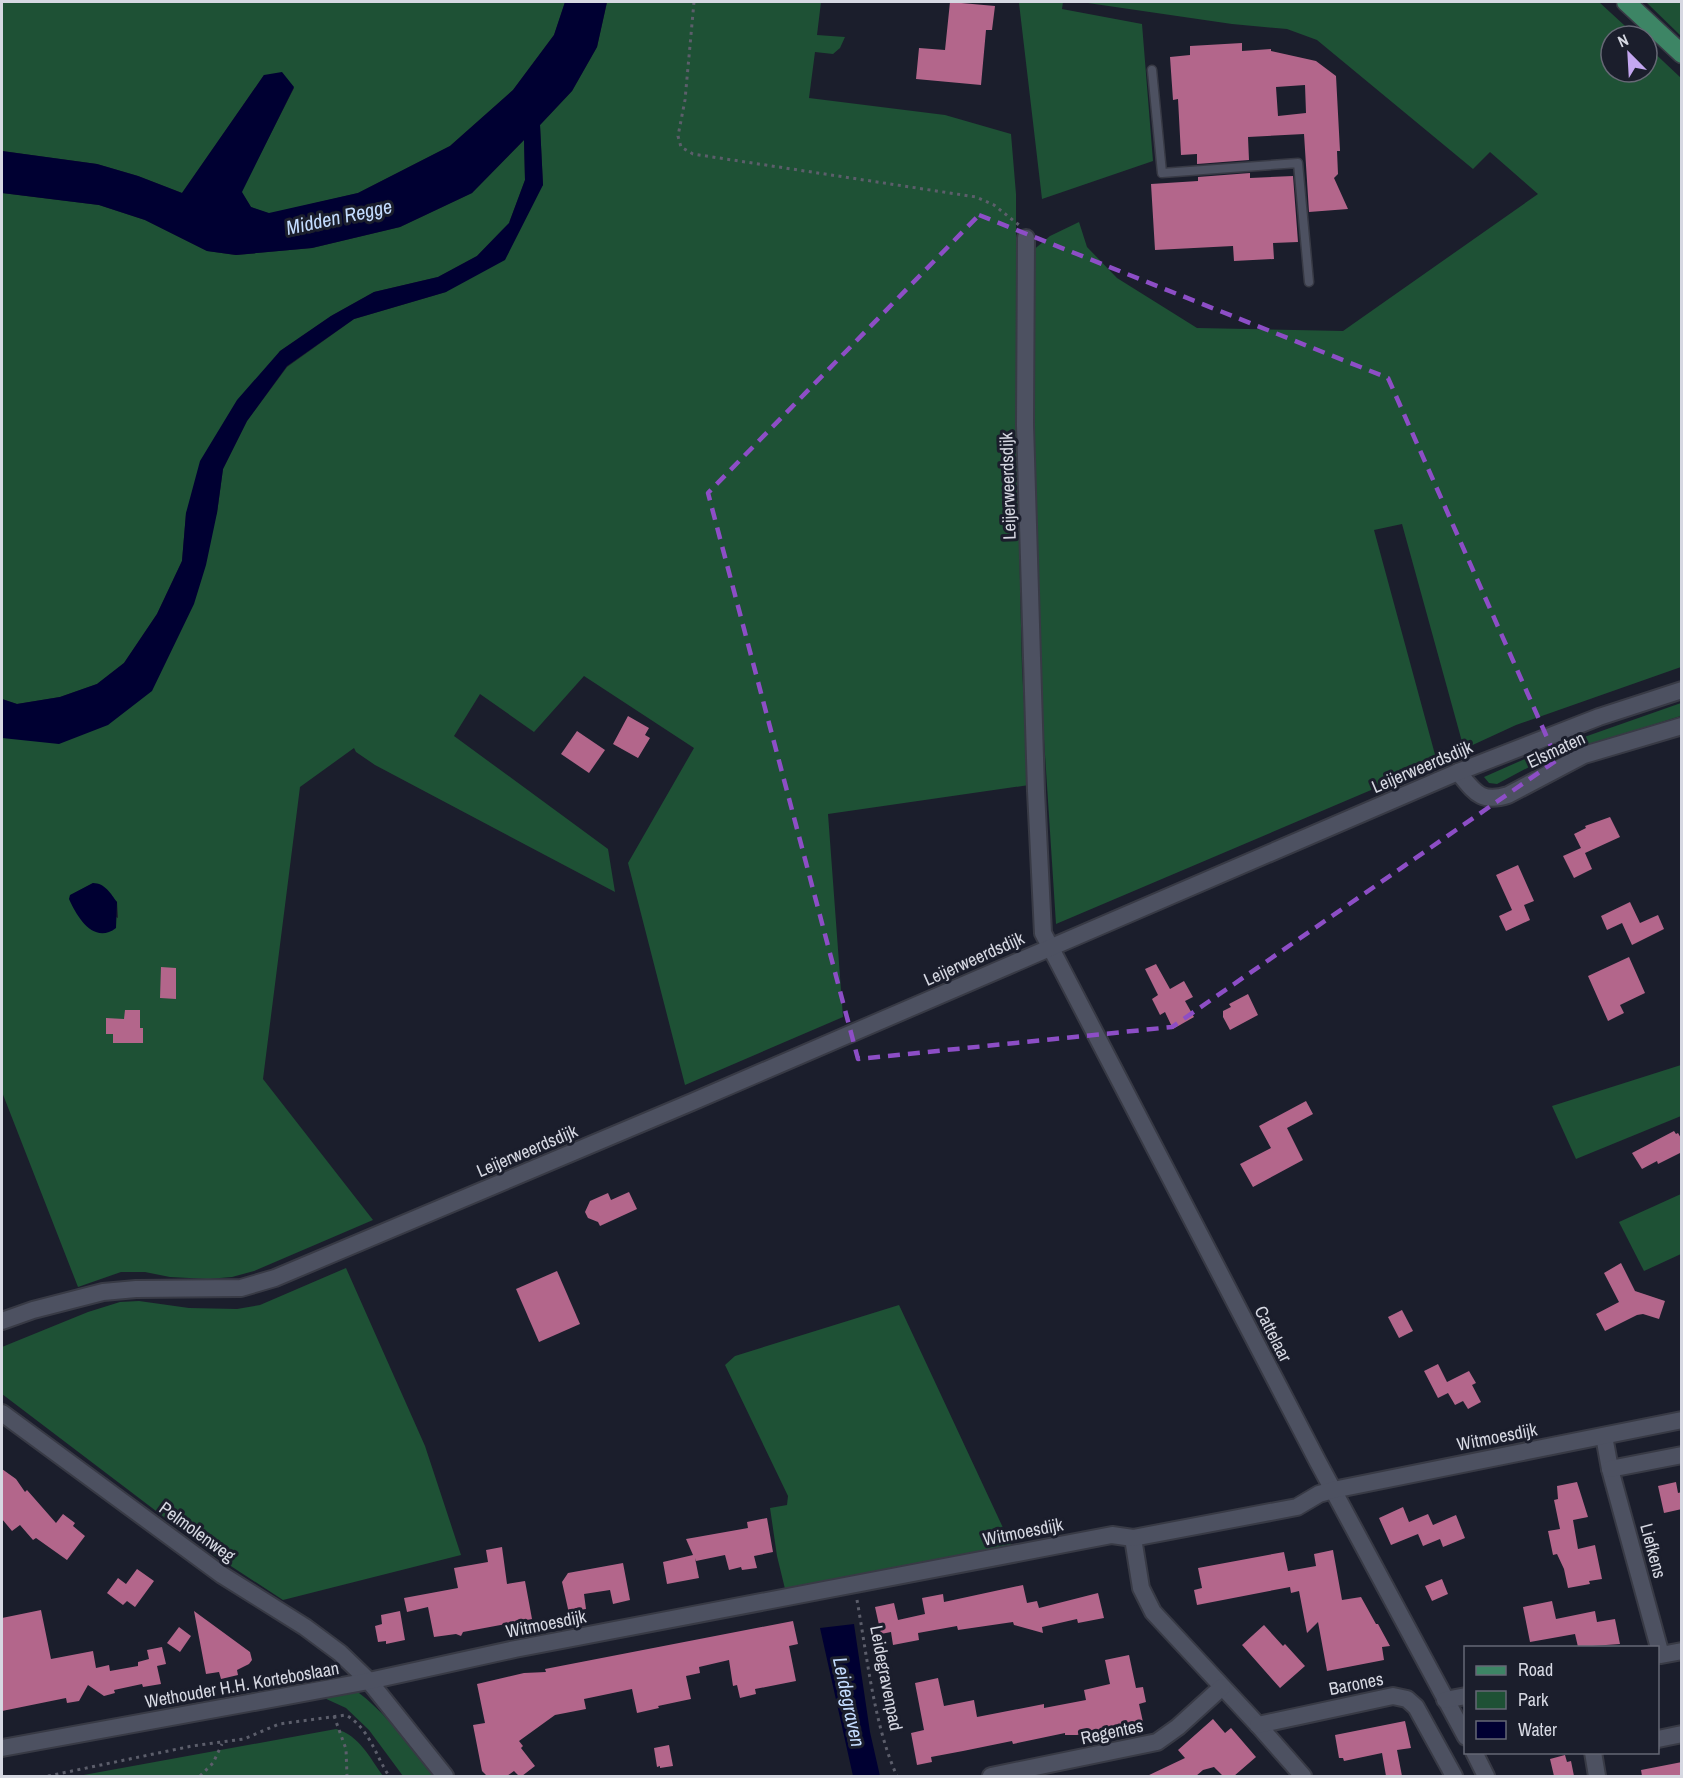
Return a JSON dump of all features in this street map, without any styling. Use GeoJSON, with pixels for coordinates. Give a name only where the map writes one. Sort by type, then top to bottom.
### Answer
{"type":"FeatureCollection","features":[{"type":"Feature","properties":{"kind":"main road"},"geometry":{"type":"LineString","coordinates":[[1626,2],[1682,54]]}},
{"type":"Feature","properties":{"kind":"street","name":"Leijerweerdsdijk"},"geometry":{"type":"LineString","coordinates":[[1026,235],[1025,425],[1036,791],[1043,933],[1050,947]]}},
{"type":"Feature","properties":{"kind":"street","name":"Leijerweerdsdijk"},"geometry":{"type":"LineString","coordinates":[[2,1321],[33,1310],[103,1292],[136,1289],[241,1288],[275,1278],[687,1105],[1458,772],[1599,717],[1682,690]]}},
{"type":"Feature","properties":{"kind":"street","name":"Elsmaten"},"geometry":{"type":"LineString","coordinates":[[1458,772],[1477,794],[1485,798],[1498,798],[1584,755],[1682,726]]}},
{"type":"Feature","properties":{"kind":"street","name":"Cattelaar"},"geometry":{"type":"LineString","coordinates":[[1050,947],[1333,1490],[1464,1733]]}},
{"type":"Feature","properties":{"kind":"street","name":"Pelmolenweg"},"geometry":{"type":"LineString","coordinates":[[2,1413],[222,1575],[305,1627],[340,1653],[369,1681]]}},
{"type":"Feature","properties":{"kind":"street","name":"Witmoesdijk"},"geometry":{"type":"LineString","coordinates":[[369,1681],[515,1649],[1112,1535],[1133,1538],[1297,1507],[1319,1494],[1333,1490],[1682,1420]]}},
{"type":"Feature","properties":{"kind":"street","name":"Liefkens"},"geometry":{"type":"LineString","coordinates":[[1604,1436],[1610,1469],[1656,1646]]}},
{"type":"Feature","properties":{"kind":"street"},"geometry":{"type":"LineString","coordinates":[[1610,1469],[1682,1455]]}},
{"type":"Feature","properties":{"kind":"street"},"geometry":{"type":"LineString","coordinates":[[1133,1538],[1141,1588],[1153,1611],[1303,1776]]}},
{"type":"Feature","properties":{"kind":"street","name":"Liefkens"},"geometry":{"type":"LineString","coordinates":[[1659,1656],[1682,1651]]}},
{"type":"Feature","properties":{"kind":"street","name":"Wethouder H.H. Korteboslaan"},"geometry":{"type":"LineString","coordinates":[[2,1748],[369,1681]]}},
{"type":"Feature","properties":{"kind":"street"},"geometry":{"type":"LineString","coordinates":[[369,1681],[445,1776]]}},
{"type":"Feature","properties":{"kind":"street","name":"Regentes"},"geometry":{"type":"LineString","coordinates":[[991,1776],[1157,1742],[1178,1727],[1222,1688]]}},
{"type":"Feature","properties":{"kind":"street","name":"Barones"},"geometry":{"type":"LineString","coordinates":[[1258,1725],[1393,1696],[1407,1699],[1416,1707],[1454,1776]]}},
{"type":"Feature","properties":{"kind":"street"},"geometry":{"type":"LineString","coordinates":[[1446,1700],[1464,1696]]}},
{"type":"Feature","properties":{"kind":"street"},"geometry":{"type":"LineString","coordinates":[[1659,1739],[1682,1734]]}},
{"type":"Feature","properties":{"kind":"street"},"geometry":{"type":"LineString","coordinates":[[1475,1754],[1486,1776]]}},
{"type":"Feature","properties":{"kind":"street"},"geometry":{"type":"LineString","coordinates":[[1593,1754],[1597,1776]]}},
{"type":"Feature","properties":{"kind":"lane"},"geometry":{"type":"LineString","coordinates":[[1152,70],[1162,173],[1298,163],[1309,282]]}},
{"type":"Feature","properties":{"kind":"path"},"geometry":{"type":"LineString","coordinates":[[694,2],[685,100],[678,136],[684,150],[693,154],[976,197],[1003,210],[1026,235]]}},
{"type":"Feature","properties":{"kind":"path","name":"Leidegravenpad"},"geometry":{"type":"LineString","coordinates":[[854,1584],[888,1758],[897,1776]]}},
{"type":"Feature","properties":{"kind":"path"},"geometry":{"type":"LineString","coordinates":[[334,1716],[346,1749],[347,1776]]}},
{"type":"Feature","properties":{"kind":"path"},"geometry":{"type":"LineString","coordinates":[[48,1776],[192,1746],[222,1743],[244,1738],[279,1724],[346,1716],[363,1729],[389,1776]]}},
{"type":"Feature","properties":{"kind":"path"},"geometry":{"type":"LineString","coordinates":[[200,1776],[213,1763],[222,1743]]}},
{"type":"Feature","properties":{"kind":"highlighted area"},"geometry":{"type":"Polygon","coordinates":[[[979,215],[1388,378],[1557,760],[1172,1027],[858,1059],[708,493],[979,215]]]}},
{"type":"Feature","properties":{"kind":"green space"},"geometry":{"type":"Polygon","coordinates":[[[2,2],[565,2],[554,35],[513,90],[450,146],[358,193],[269,214],[251,207],[241,192],[294,88],[264,75],[182,193],[138,176],[97,164],[2,151],[2,2]]]}},
{"type":"Feature","properties":{"kind":"green space"},"geometry":{"type":"Polygon","coordinates":[[[607,2],[821,2],[817,35],[845,37],[840,48],[833,54],[815,52],[809,98],[945,115],[1011,134],[1016,194],[1016,404],[1022,669],[1029,785],[828,814],[843,1017],[685,1085],[628,863],[694,748],[584,676],[534,732],[480,694],[454,736],[608,849],[615,892],[375,765],[356,752],[354,748],[300,787],[263,1079],[373,1220],[254,1271],[232,1277],[208,1279],[170,1277],[145,1272],[121,1272],[78,1287],[2,1092],[2,738],[108,724],[217,513],[223,469],[247,421],[287,367],[354,319],[446,292],[543,185],[540,125],[572,91],[597,47],[607,2]],[[93,883],[71,895],[118,918],[117,902],[93,883]]]}},
{"type":"Feature","properties":{"kind":"green space"},"geometry":{"type":"Polygon","coordinates":[[[1008,2],[1063,2],[1062,9],[1142,24],[1153,161],[1042,199],[1019,3],[1008,2]]]}},
{"type":"Feature","properties":{"kind":"green space"},"geometry":{"type":"Polygon","coordinates":[[[1081,2],[1599,2],[1623,24],[1599,24],[1599,84],[1659,84],[1659,57],[1681,78],[1681,667],[1516,725],[1464,749],[1402,524],[1374,530],[1437,762],[1056,924],[1039,662],[1031,398],[1031,252],[1050,236],[1079,222],[1087,247],[1117,278],[1197,328],[1343,331],[1538,194],[1490,152],[1473,169],[1317,40],[1287,29],[1232,24],[1081,2]]]}},
{"type":"Feature","properties":{"kind":"green space"},"geometry":{"type":"Polygon","coordinates":[[[1646,2],[1681,2],[1681,36],[1646,2]]]}},
{"type":"Feature","properties":{"kind":"green space"},"geometry":{"type":"Polygon","coordinates":[[[524,140],[525,180],[509,223],[477,256],[438,277],[374,292],[331,316],[280,351],[186,513],[182,561],[157,614],[124,663],[97,684],[60,697],[17,704],[2,699],[2,193],[99,205],[145,220],[207,251],[236,255],[312,248],[400,227],[472,193],[524,140]]]}},
{"type":"Feature","properties":{"kind":"green space"},"geometry":{"type":"Polygon","coordinates":[[[1681,703],[1681,716],[1546,758],[1497,784],[1489,783],[1484,777],[1536,754],[1681,703]]]}},
{"type":"Feature","properties":{"kind":"green space"},"geometry":{"type":"Polygon","coordinates":[[[1681,1065],[1681,1116],[1576,1159],[1552,1106],[1681,1065]]]}},
{"type":"Feature","properties":{"kind":"green space"},"geometry":{"type":"Polygon","coordinates":[[[1681,1194],[1681,1254],[1644,1271],[1619,1222],[1681,1194]]]}},
{"type":"Feature","properties":{"kind":"green space"},"geometry":{"type":"Polygon","coordinates":[[[346,1268],[425,1446],[461,1555],[283,1600],[214,1555],[2,1394],[2,1347],[88,1312],[120,1302],[139,1301],[189,1308],[237,1309],[260,1305],[346,1268]]]}},
{"type":"Feature","properties":{"kind":"green space"},"geometry":{"type":"Polygon","coordinates":[[[899,1305],[1012,1547],[786,1593],[777,1556],[770,1508],[787,1505],[788,1496],[725,1365],[735,1356],[899,1305]]]}},
{"type":"Feature","properties":{"kind":"green space"},"geometry":{"type":"Polygon","coordinates":[[[355,1690],[387,1719],[433,1776],[403,1776],[369,1730],[346,1708],[322,1697],[355,1690]]]}},
{"type":"Feature","properties":{"kind":"green space"},"geometry":{"type":"Polygon","coordinates":[[[336,1729],[358,1742],[383,1776],[78,1776],[336,1729]]]}},
{"type":"Feature","properties":{"kind":"water","name":"Midden Regge"},"geometry":{"type":"Polygon","coordinates":[[[565,2],[607,2],[597,47],[572,91],[540,125],[543,185],[505,260],[446,292],[354,319],[287,366],[247,421],[223,469],[206,565],[194,604],[152,691],[108,725],[59,744],[2,738],[2,699],[17,704],[60,697],[97,684],[124,663],[157,614],[182,561],[186,513],[200,461],[237,400],[280,351],[331,316],[374,292],[438,277],[477,256],[509,223],[525,180],[524,140],[472,193],[400,227],[312,248],[236,255],[207,251],[145,220],[99,205],[2,193],[2,151],[97,164],[138,176],[182,193],[264,75],[282,72],[294,87],[242,192],[251,207],[269,213],[358,193],[450,146],[513,90],[554,35],[565,2]]]}},
{"type":"Feature","properties":{"kind":"water"},"geometry":{"type":"Polygon","coordinates":[[[93,883],[104,887],[117,902],[116,928],[108,932],[100,933],[87,927],[69,899],[70,895],[93,883]]]}},
{"type":"Feature","properties":{"kind":"water","name":"Leidegraven"},"geometry":{"type":"Polygon","coordinates":[[[854,1624],[870,1732],[880,1776],[853,1776],[820,1628],[854,1624]]]}},
{"type":"Feature","properties":{"kind":"building"},"geometry":{"type":"Polygon","coordinates":[[[950,2],[995,6],[992,30],[986,30],[981,85],[916,79],[919,48],[945,50],[950,2]]]}},
{"type":"Feature","properties":{"kind":"building"},"geometry":{"type":"Polygon","coordinates":[[[1242,43],[1242,51],[1271,49],[1271,51],[1316,61],[1336,76],[1340,151],[1337,151],[1338,174],[1334,178],[1348,209],[1309,212],[1304,134],[1248,137],[1249,160],[1197,164],[1197,154],[1181,155],[1178,99],[1173,100],[1170,57],[1190,55],[1190,46],[1242,43]],[[1305,85],[1276,87],[1278,116],[1306,113],[1305,85]]]}},
{"type":"Feature","properties":{"kind":"building"},"geometry":{"type":"Polygon","coordinates":[[[1250,173],[1250,178],[1293,176],[1298,242],[1273,243],[1274,259],[1234,261],[1233,246],[1155,250],[1151,184],[1198,181],[1198,177],[1250,173]]]}},
{"type":"Feature","properties":{"kind":"building"},"geometry":{"type":"Polygon","coordinates":[[[628,716],[649,728],[645,735],[650,738],[638,758],[613,744],[628,716]]]}},
{"type":"Feature","properties":{"kind":"building"},"geometry":{"type":"Polygon","coordinates":[[[577,731],[605,750],[589,773],[561,754],[577,731]]]}},
{"type":"Feature","properties":{"kind":"building"},"geometry":{"type":"Polygon","coordinates":[[[1610,817],[1620,837],[1585,853],[1592,869],[1574,878],[1563,856],[1581,848],[1574,834],[1586,828],[1585,826],[1610,817]]]}},
{"type":"Feature","properties":{"kind":"building"},"geometry":{"type":"Polygon","coordinates":[[[1518,865],[1534,901],[1524,905],[1530,920],[1506,931],[1499,916],[1512,910],[1496,875],[1518,865]]]}},
{"type":"Feature","properties":{"kind":"building"},"geometry":{"type":"Polygon","coordinates":[[[1630,902],[1640,923],[1658,915],[1664,929],[1632,945],[1622,923],[1607,930],[1601,916],[1630,902]]]}},
{"type":"Feature","properties":{"kind":"building"},"geometry":{"type":"Polygon","coordinates":[[[1629,957],[1645,993],[1620,1005],[1624,1013],[1608,1021],[1588,976],[1629,957]]]}},
{"type":"Feature","properties":{"kind":"building"},"geometry":{"type":"Polygon","coordinates":[[[1156,964],[1170,989],[1184,981],[1193,997],[1185,1001],[1194,1017],[1173,1029],[1165,1012],[1160,1015],[1152,999],[1158,995],[1145,969],[1156,964]]]}},
{"type":"Feature","properties":{"kind":"building"},"geometry":{"type":"Polygon","coordinates":[[[161,967],[176,968],[176,999],[160,998],[161,967]]]}},
{"type":"Feature","properties":{"kind":"building"},"geometry":{"type":"Polygon","coordinates":[[[1248,994],[1258,1015],[1230,1030],[1223,1017],[1223,1011],[1231,1007],[1229,1004],[1248,994]]]}},
{"type":"Feature","properties":{"kind":"building"},"geometry":{"type":"Polygon","coordinates":[[[125,1010],[140,1010],[143,1043],[113,1043],[113,1034],[106,1034],[106,1018],[124,1019],[125,1010]]]}},
{"type":"Feature","properties":{"kind":"building"},"geometry":{"type":"Polygon","coordinates":[[[1306,1101],[1313,1114],[1287,1128],[1303,1160],[1253,1187],[1240,1164],[1271,1148],[1259,1126],[1306,1101]]]}},
{"type":"Feature","properties":{"kind":"building"},"geometry":{"type":"Polygon","coordinates":[[[1674,1131],[1682,1140],[1682,1152],[1642,1169],[1632,1153],[1674,1131]]]}},
{"type":"Feature","properties":{"kind":"building"},"geometry":{"type":"Polygon","coordinates":[[[629,1192],[637,1209],[600,1226],[598,1222],[588,1218],[585,1212],[590,1201],[608,1193],[611,1200],[629,1192]]]}},
{"type":"Feature","properties":{"kind":"building"},"geometry":{"type":"Polygon","coordinates":[[[1621,1263],[1635,1291],[1665,1301],[1659,1319],[1643,1314],[1637,1315],[1605,1331],[1596,1314],[1619,1302],[1604,1273],[1621,1263]]]}},
{"type":"Feature","properties":{"kind":"building"},"geometry":{"type":"Polygon","coordinates":[[[557,1271],[580,1324],[539,1342],[516,1289],[557,1271]]]}},
{"type":"Feature","properties":{"kind":"building"},"geometry":{"type":"Polygon","coordinates":[[[1402,1310],[1413,1331],[1399,1338],[1388,1317],[1402,1310]]]}},
{"type":"Feature","properties":{"kind":"building"},"geometry":{"type":"Polygon","coordinates":[[[1438,1364],[1447,1382],[1469,1371],[1476,1383],[1472,1385],[1481,1402],[1468,1409],[1463,1401],[1455,1405],[1448,1393],[1438,1398],[1424,1371],[1438,1364]]]}},
{"type":"Feature","properties":{"kind":"building"},"geometry":{"type":"Polygon","coordinates":[[[2,1469],[16,1479],[25,1492],[27,1490],[56,1523],[63,1514],[75,1523],[73,1526],[85,1536],[67,1560],[36,1538],[33,1540],[20,1525],[12,1531],[2,1519],[2,1469]]]}},
{"type":"Feature","properties":{"kind":"building"},"geometry":{"type":"Polygon","coordinates":[[[1577,1482],[1588,1517],[1573,1520],[1578,1549],[1595,1545],[1602,1579],[1568,1588],[1564,1569],[1557,1554],[1553,1555],[1548,1531],[1560,1529],[1554,1500],[1558,1499],[1557,1486],[1577,1482]]]}},
{"type":"Feature","properties":{"kind":"building"},"geometry":{"type":"Polygon","coordinates":[[[1676,1482],[1678,1493],[1682,1492],[1682,1509],[1664,1513],[1658,1486],[1676,1482]]]}},
{"type":"Feature","properties":{"kind":"building"},"geometry":{"type":"Polygon","coordinates":[[[1403,1507],[1409,1522],[1428,1514],[1433,1525],[1456,1515],[1465,1538],[1443,1547],[1440,1539],[1423,1546],[1418,1534],[1391,1545],[1379,1518],[1403,1507]]]}},
{"type":"Feature","properties":{"kind":"building"},"geometry":{"type":"Polygon","coordinates":[[[767,1518],[773,1552],[754,1556],[757,1568],[742,1570],[741,1567],[729,1570],[725,1555],[696,1561],[695,1558],[699,1578],[667,1584],[663,1562],[693,1555],[686,1539],[748,1528],[747,1522],[767,1518]]]}},
{"type":"Feature","properties":{"kind":"building"},"geometry":{"type":"Polygon","coordinates":[[[502,1547],[507,1584],[525,1581],[532,1619],[463,1632],[461,1636],[456,1634],[434,1637],[428,1607],[407,1612],[404,1598],[458,1588],[454,1568],[488,1562],[486,1550],[502,1547]]]}},
{"type":"Feature","properties":{"kind":"building"},"geometry":{"type":"Polygon","coordinates":[[[1333,1550],[1342,1600],[1361,1597],[1390,1646],[1382,1647],[1384,1660],[1327,1671],[1318,1622],[1307,1633],[1299,1591],[1291,1593],[1290,1587],[1197,1605],[1194,1590],[1202,1588],[1198,1568],[1284,1552],[1288,1571],[1316,1566],[1314,1554],[1333,1550]]]}},
{"type":"Feature","properties":{"kind":"building"},"geometry":{"type":"Polygon","coordinates":[[[623,1563],[630,1600],[613,1604],[610,1590],[584,1594],[586,1609],[579,1610],[572,1627],[562,1582],[568,1573],[623,1563]]]}},
{"type":"Feature","properties":{"kind":"building"},"geometry":{"type":"Polygon","coordinates":[[[137,1569],[154,1581],[135,1607],[127,1601],[123,1605],[107,1593],[118,1578],[126,1584],[137,1569]]]}},
{"type":"Feature","properties":{"kind":"building"},"geometry":{"type":"Polygon","coordinates":[[[1442,1579],[1448,1594],[1432,1601],[1425,1586],[1442,1579]]]}},
{"type":"Feature","properties":{"kind":"building"},"geometry":{"type":"Polygon","coordinates":[[[1023,1585],[1027,1603],[1037,1601],[1039,1608],[1098,1593],[1104,1618],[1078,1623],[1077,1619],[1042,1627],[1043,1633],[1014,1625],[1013,1622],[958,1630],[957,1626],[918,1633],[919,1640],[893,1645],[891,1632],[881,1634],[875,1607],[894,1603],[898,1620],[925,1614],[922,1598],[943,1594],[944,1602],[1023,1585]]]}},
{"type":"Feature","properties":{"kind":"building"},"geometry":{"type":"Polygon","coordinates":[[[1552,1601],[1556,1619],[1595,1611],[1597,1622],[1615,1619],[1620,1644],[1578,1646],[1575,1634],[1530,1642],[1523,1607],[1552,1601]]]}},
{"type":"Feature","properties":{"kind":"building"},"geometry":{"type":"Polygon","coordinates":[[[41,1610],[51,1659],[93,1651],[96,1668],[109,1665],[110,1671],[138,1666],[138,1662],[149,1659],[147,1650],[162,1647],[166,1664],[157,1666],[161,1684],[143,1687],[142,1684],[114,1690],[115,1693],[104,1696],[88,1685],[79,1701],[67,1703],[66,1698],[2,1711],[2,1618],[41,1610]]]}},
{"type":"Feature","properties":{"kind":"building"},"geometry":{"type":"Polygon","coordinates":[[[194,1611],[250,1652],[252,1660],[237,1670],[238,1675],[221,1679],[219,1672],[206,1674],[194,1611]]]}},
{"type":"Feature","properties":{"kind":"building"},"geometry":{"type":"Polygon","coordinates":[[[400,1611],[405,1640],[386,1644],[386,1641],[378,1642],[375,1626],[382,1624],[381,1615],[400,1611]]]}},
{"type":"Feature","properties":{"kind":"building"},"geometry":{"type":"Polygon","coordinates":[[[793,1621],[798,1644],[789,1646],[796,1681],[755,1689],[756,1694],[740,1698],[737,1685],[733,1686],[729,1660],[699,1667],[700,1673],[686,1676],[691,1699],[658,1706],[659,1708],[637,1713],[632,1689],[584,1699],[586,1709],[555,1715],[519,1741],[523,1746],[521,1748],[535,1766],[522,1776],[514,1771],[507,1776],[487,1776],[482,1771],[473,1725],[485,1723],[477,1684],[793,1621]]]}},
{"type":"Feature","properties":{"kind":"building"},"geometry":{"type":"Polygon","coordinates":[[[1264,1625],[1305,1666],[1280,1688],[1242,1645],[1264,1625]]]}},
{"type":"Feature","properties":{"kind":"building"},"geometry":{"type":"Polygon","coordinates":[[[179,1627],[191,1636],[180,1652],[167,1643],[179,1627]]]}},
{"type":"Feature","properties":{"kind":"building"},"geometry":{"type":"Polygon","coordinates":[[[1129,1655],[1136,1688],[1143,1687],[1146,1702],[1139,1704],[1143,1722],[1077,1735],[1065,1735],[1065,1733],[1013,1744],[1012,1741],[931,1757],[932,1762],[917,1765],[911,1733],[924,1730],[915,1683],[938,1678],[944,1706],[974,1700],[977,1717],[1044,1704],[1044,1708],[1086,1700],[1084,1690],[1110,1684],[1105,1660],[1129,1655]]]}},
{"type":"Feature","properties":{"kind":"building"},"geometry":{"type":"Polygon","coordinates":[[[1213,1719],[1225,1733],[1231,1728],[1256,1757],[1234,1776],[1223,1776],[1214,1767],[1203,1770],[1196,1776],[1147,1776],[1185,1758],[1178,1750],[1213,1719]]]}},
{"type":"Feature","properties":{"kind":"building"},"geometry":{"type":"Polygon","coordinates":[[[1405,1721],[1411,1748],[1397,1750],[1402,1776],[1386,1776],[1382,1753],[1344,1761],[1343,1758],[1339,1758],[1335,1735],[1405,1721]]]}},
{"type":"Feature","properties":{"kind":"building"},"geometry":{"type":"Polygon","coordinates":[[[669,1745],[673,1766],[657,1767],[654,1748],[669,1745]]]}},
{"type":"Feature","properties":{"kind":"building"},"geometry":{"type":"Polygon","coordinates":[[[1565,1755],[1567,1762],[1571,1761],[1574,1776],[1554,1776],[1550,1759],[1565,1755]]]}},
{"type":"Feature","properties":{"kind":"building"},"geometry":{"type":"Polygon","coordinates":[[[1682,1762],[1682,1776],[1642,1776],[1641,1770],[1682,1762]]]}}]}
